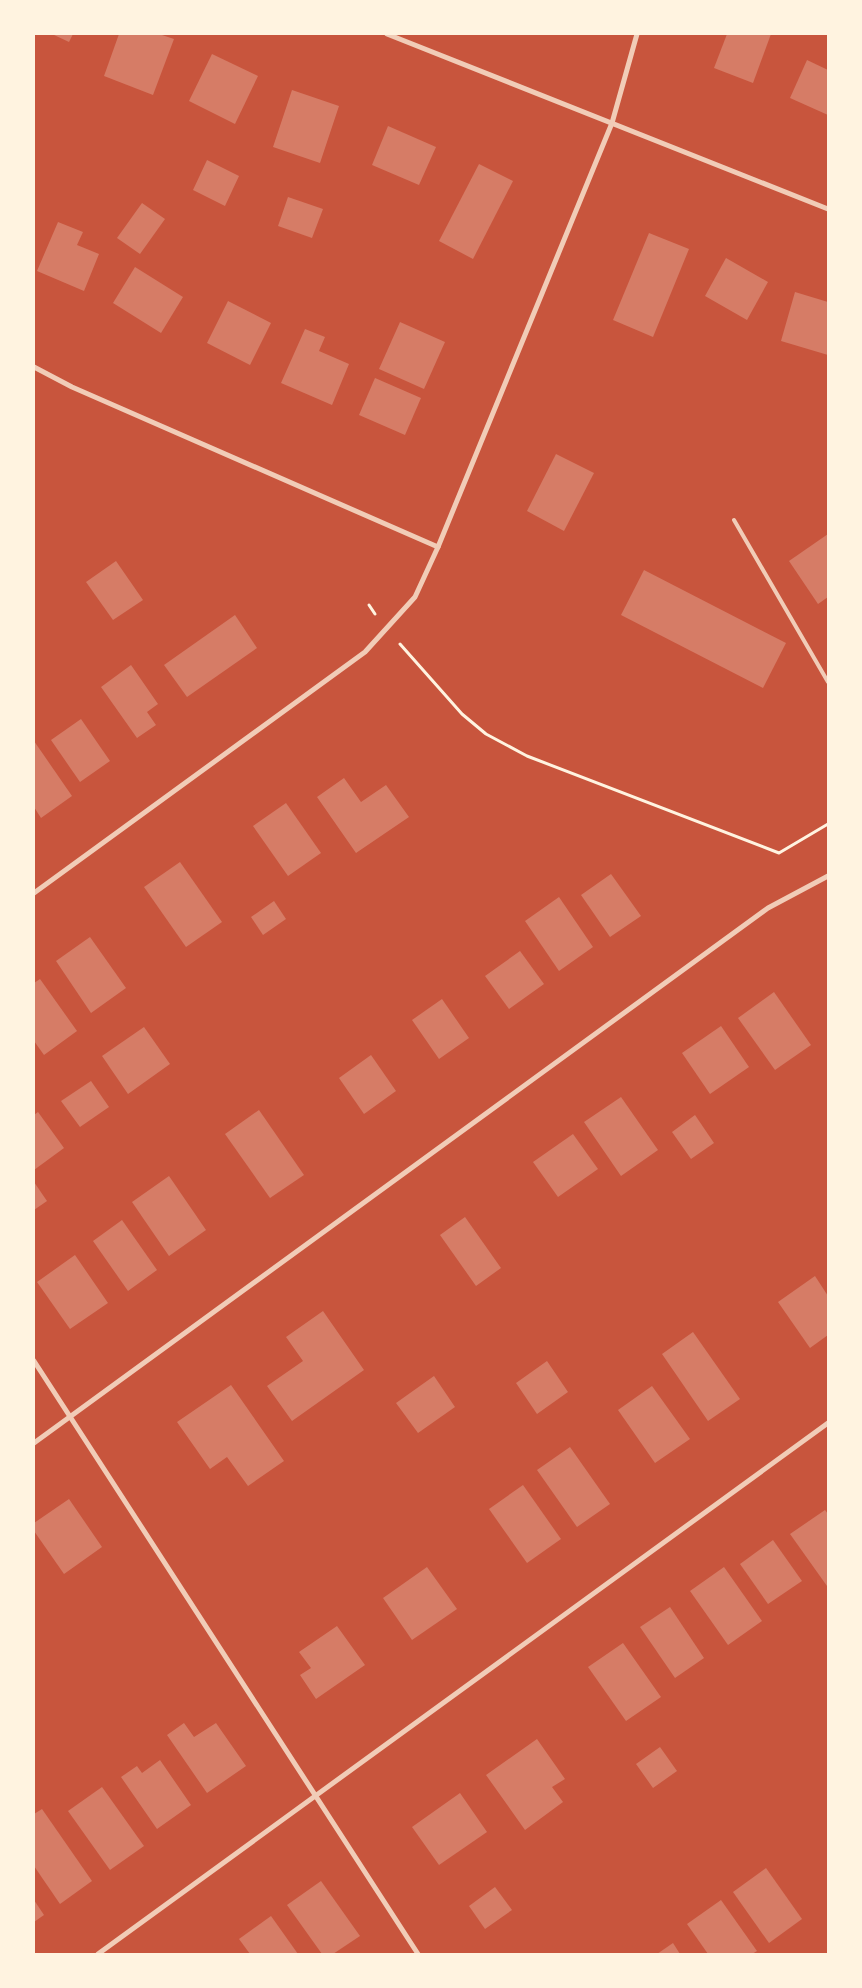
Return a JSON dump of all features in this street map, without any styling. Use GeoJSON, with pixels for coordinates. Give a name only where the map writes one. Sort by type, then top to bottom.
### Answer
{"type":"FeatureCollection","features":[{"type":"Feature","properties":{"kind":"street"},"geometry":{"type":"LineString","coordinates":[[387,34],[828,209]]}},
{"type":"Feature","properties":{"kind":"street"},"geometry":{"type":"LineString","coordinates":[[34,893],[365,652],[415,597],[438,547],[612,123],[637,34]]}},
{"type":"Feature","properties":{"kind":"street"},"geometry":{"type":"LineString","coordinates":[[34,367],[72,386],[438,547]]}},
{"type":"Feature","properties":{"kind":"street"},"geometry":{"type":"LineString","coordinates":[[34,1444],[768,908],[828,876]]}},
{"type":"Feature","properties":{"kind":"street"},"geometry":{"type":"LineString","coordinates":[[34,1361],[418,1954]]}},
{"type":"Feature","properties":{"kind":"street"},"geometry":{"type":"LineString","coordinates":[[98,1954],[828,1423]]}},
{"type":"Feature","properties":{"kind":"lane"},"geometry":{"type":"LineString","coordinates":[[734,520],[828,682]]}},
{"type":"Feature","properties":{"kind":"path"},"geometry":{"type":"LineString","coordinates":[[408,654],[462,714],[486,734],[527,756],[779,853],[828,824]]}},
{"type":"Feature","properties":{"kind":"building"},"geometry":{"type":"Polygon","coordinates":[[[52,34],[73,34],[69,42],[52,34]]]}},
{"type":"Feature","properties":{"kind":"building"},"geometry":{"type":"Polygon","coordinates":[[[119,34],[159,34],[174,39],[153,95],[104,76],[119,34]]]}},
{"type":"Feature","properties":{"kind":"building"},"geometry":{"type":"Polygon","coordinates":[[[727,34],[771,34],[753,83],[714,68],[727,34]]]}},
{"type":"Feature","properties":{"kind":"building"},"geometry":{"type":"Polygon","coordinates":[[[212,54],[258,76],[235,124],[189,101],[212,54]]]}},
{"type":"Feature","properties":{"kind":"building"},"geometry":{"type":"Polygon","coordinates":[[[807,60],[828,70],[828,115],[790,98],[807,60]]]}},
{"type":"Feature","properties":{"kind":"building"},"geometry":{"type":"Polygon","coordinates":[[[292,90],[339,106],[320,163],[273,147],[292,90]]]}},
{"type":"Feature","properties":{"kind":"building"},"geometry":{"type":"Polygon","coordinates":[[[388,126],[436,147],[419,185],[372,165],[388,126]]]}},
{"type":"Feature","properties":{"kind":"building"},"geometry":{"type":"Polygon","coordinates":[[[207,160],[239,176],[225,206],[193,190],[207,160]]]}},
{"type":"Feature","properties":{"kind":"building"},"geometry":{"type":"Polygon","coordinates":[[[479,164],[513,181],[473,259],[439,241],[479,164]]]}},
{"type":"Feature","properties":{"kind":"building"},"geometry":{"type":"Polygon","coordinates":[[[288,197],[323,209],[312,238],[278,226],[288,197]]]}},
{"type":"Feature","properties":{"kind":"building"},"geometry":{"type":"Polygon","coordinates":[[[142,203],[165,219],[140,254],[117,238],[142,203]]]}},
{"type":"Feature","properties":{"kind":"building"},"geometry":{"type":"Polygon","coordinates":[[[58,222],[83,232],[77,245],[99,254],[84,291],[37,271],[58,222]]]}},
{"type":"Feature","properties":{"kind":"building"},"geometry":{"type":"Polygon","coordinates":[[[649,233],[689,249],[653,337],[613,320],[649,233]]]}},
{"type":"Feature","properties":{"kind":"building"},"geometry":{"type":"Polygon","coordinates":[[[726,258],[768,282],[747,320],[705,296],[726,258]]]}},
{"type":"Feature","properties":{"kind":"building"},"geometry":{"type":"Polygon","coordinates":[[[135,267],[183,297],[161,333],[113,303],[135,267]]]}},
{"type":"Feature","properties":{"kind":"building"},"geometry":{"type":"Polygon","coordinates":[[[795,292],[828,302],[828,355],[781,341],[795,292]]]}},
{"type":"Feature","properties":{"kind":"building"},"geometry":{"type":"Polygon","coordinates":[[[228,301],[271,323],[250,365],[207,343],[228,301]]]}},
{"type":"Feature","properties":{"kind":"building"},"geometry":{"type":"Polygon","coordinates":[[[400,322],[445,342],[424,389],[379,369],[400,322]]]}},
{"type":"Feature","properties":{"kind":"building"},"geometry":{"type":"Polygon","coordinates":[[[305,329],[325,337],[319,351],[349,364],[332,405],[281,383],[305,329]]]}},
{"type":"Feature","properties":{"kind":"building"},"geometry":{"type":"Polygon","coordinates":[[[375,378],[421,398],[405,435],[359,415],[375,378]]]}},
{"type":"Feature","properties":{"kind":"building"},"geometry":{"type":"Polygon","coordinates":[[[556,454],[594,473],[564,531],[527,511],[556,454]]]}},
{"type":"Feature","properties":{"kind":"building"},"geometry":{"type":"Polygon","coordinates":[[[828,534],[828,597],[818,604],[789,561],[828,534]]]}},
{"type":"Feature","properties":{"kind":"building"},"geometry":{"type":"Polygon","coordinates":[[[116,561],[143,600],[113,620],[86,582],[116,561]]]}},
{"type":"Feature","properties":{"kind":"building"},"geometry":{"type":"Polygon","coordinates":[[[644,570],[786,643],[763,688],[621,615],[644,570]]]}},
{"type":"Feature","properties":{"kind":"building"},"geometry":{"type":"Polygon","coordinates":[[[235,615],[257,648],[187,697],[164,665],[235,615]]]}},
{"type":"Feature","properties":{"kind":"building"},"geometry":{"type":"Polygon","coordinates":[[[131,665],[158,704],[147,712],[156,725],[137,738],[101,687],[131,665]]]}},
{"type":"Feature","properties":{"kind":"building"},"geometry":{"type":"Polygon","coordinates":[[[81,719],[110,761],[80,782],[51,740],[81,719]]]}},
{"type":"Feature","properties":{"kind":"building"},"geometry":{"type":"Polygon","coordinates":[[[34,741],[72,796],[41,818],[34,807],[34,741]]]}},
{"type":"Feature","properties":{"kind":"building"},"geometry":{"type":"Polygon","coordinates":[[[344,778],[361,802],[386,785],[409,817],[356,853],[317,797],[344,778]]]}},
{"type":"Feature","properties":{"kind":"building"},"geometry":{"type":"Polygon","coordinates":[[[286,803],[321,853],[288,876],[253,826],[286,803]]]}},
{"type":"Feature","properties":{"kind":"building"},"geometry":{"type":"Polygon","coordinates":[[[180,862],[222,922],[186,947],[144,887],[180,862]]]}},
{"type":"Feature","properties":{"kind":"building"},"geometry":{"type":"Polygon","coordinates":[[[611,874],[641,916],[610,937],[581,895],[611,874]]]}},
{"type":"Feature","properties":{"kind":"building"},"geometry":{"type":"Polygon","coordinates":[[[559,897],[593,947],[559,971],[525,921],[559,897]]]}},
{"type":"Feature","properties":{"kind":"building"},"geometry":{"type":"Polygon","coordinates":[[[274,901],[286,919],[263,935],[251,917],[274,901]]]}},
{"type":"Feature","properties":{"kind":"building"},"geometry":{"type":"Polygon","coordinates":[[[90,937],[126,988],[91,1013],[56,961],[90,937]]]}},
{"type":"Feature","properties":{"kind":"building"},"geometry":{"type":"Polygon","coordinates":[[[520,951],[544,984],[509,1009],[485,976],[520,951]]]}},
{"type":"Feature","properties":{"kind":"building"},"geometry":{"type":"Polygon","coordinates":[[[40,979],[77,1031],[44,1055],[34,1041],[34,983],[40,979]]]}},
{"type":"Feature","properties":{"kind":"building"},"geometry":{"type":"Polygon","coordinates":[[[774,992],[811,1045],[775,1070],[738,1018],[774,992]]]}},
{"type":"Feature","properties":{"kind":"building"},"geometry":{"type":"Polygon","coordinates":[[[442,999],[469,1038],[439,1059],[412,1020],[442,999]]]}},
{"type":"Feature","properties":{"kind":"building"},"geometry":{"type":"Polygon","coordinates":[[[721,1026],[749,1067],[710,1094],[682,1053],[721,1026]]]}},
{"type":"Feature","properties":{"kind":"building"},"geometry":{"type":"Polygon","coordinates":[[[144,1027],[170,1064],[128,1094],[102,1056],[144,1027]]]}},
{"type":"Feature","properties":{"kind":"building"},"geometry":{"type":"Polygon","coordinates":[[[371,1055],[396,1091],[364,1114],[339,1078],[371,1055]]]}},
{"type":"Feature","properties":{"kind":"building"},"geometry":{"type":"Polygon","coordinates":[[[91,1081],[109,1107],[80,1127],[61,1101],[91,1081]]]}},
{"type":"Feature","properties":{"kind":"building"},"geometry":{"type":"Polygon","coordinates":[[[621,1097],[658,1150],[621,1176],[584,1122],[621,1097]]]}},
{"type":"Feature","properties":{"kind":"building"},"geometry":{"type":"Polygon","coordinates":[[[259,1110],[304,1175],[270,1198],[225,1134],[259,1110]]]}},
{"type":"Feature","properties":{"kind":"building"},"geometry":{"type":"Polygon","coordinates":[[[38,1112],[64,1148],[34,1170],[34,1115],[38,1112]]]}},
{"type":"Feature","properties":{"kind":"building"},"geometry":{"type":"Polygon","coordinates":[[[695,1115],[714,1143],[691,1159],[672,1132],[695,1115]]]}},
{"type":"Feature","properties":{"kind":"building"},"geometry":{"type":"Polygon","coordinates":[[[573,1134],[598,1169],[558,1197],[533,1162],[573,1134]]]}},
{"type":"Feature","properties":{"kind":"building"},"geometry":{"type":"Polygon","coordinates":[[[169,1176],[206,1230],[169,1256],[132,1202],[169,1176]]]}},
{"type":"Feature","properties":{"kind":"building"},"geometry":{"type":"Polygon","coordinates":[[[34,1182],[47,1201],[34,1210],[34,1182]]]}},
{"type":"Feature","properties":{"kind":"building"},"geometry":{"type":"Polygon","coordinates":[[[465,1217],[501,1268],[476,1286],[440,1235],[465,1217]]]}},
{"type":"Feature","properties":{"kind":"building"},"geometry":{"type":"Polygon","coordinates":[[[122,1220],[157,1270],[128,1291],[93,1241],[122,1220]]]}},
{"type":"Feature","properties":{"kind":"building"},"geometry":{"type":"Polygon","coordinates":[[[75,1255],[108,1303],[70,1329],[37,1282],[75,1255]]]}},
{"type":"Feature","properties":{"kind":"building"},"geometry":{"type":"Polygon","coordinates":[[[815,1276],[828,1296],[828,1335],[810,1348],[778,1302],[815,1276]]]}},
{"type":"Feature","properties":{"kind":"building"},"geometry":{"type":"Polygon","coordinates":[[[323,1311],[364,1370],[292,1421],[267,1386],[303,1361],[286,1337],[323,1311]]]}},
{"type":"Feature","properties":{"kind":"building"},"geometry":{"type":"Polygon","coordinates":[[[693,1332],[740,1399],[708,1421],[662,1354],[693,1332]]]}},
{"type":"Feature","properties":{"kind":"building"},"geometry":{"type":"Polygon","coordinates":[[[547,1361],[568,1392],[537,1414],[516,1383],[547,1361]]]}},
{"type":"Feature","properties":{"kind":"building"},"geometry":{"type":"Polygon","coordinates":[[[434,1376],[455,1407],[418,1433],[396,1403],[434,1376]]]}},
{"type":"Feature","properties":{"kind":"building"},"geometry":{"type":"Polygon","coordinates":[[[231,1385],[284,1461],[248,1486],[227,1457],[210,1469],[177,1422],[231,1385]]]}},
{"type":"Feature","properties":{"kind":"building"},"geometry":{"type":"Polygon","coordinates":[[[652,1386],[690,1439],[655,1463],[618,1410],[652,1386]]]}},
{"type":"Feature","properties":{"kind":"building"},"geometry":{"type":"Polygon","coordinates":[[[570,1447],[610,1504],[577,1527],[537,1470],[570,1447]]]}},
{"type":"Feature","properties":{"kind":"building"},"geometry":{"type":"Polygon","coordinates":[[[523,1485],[561,1539],[527,1563],[489,1509],[523,1485]]]}},
{"type":"Feature","properties":{"kind":"building"},"geometry":{"type":"Polygon","coordinates":[[[69,1499],[102,1547],[64,1574],[34,1531],[34,1523],[69,1499]]]}},
{"type":"Feature","properties":{"kind":"building"},"geometry":{"type":"Polygon","coordinates":[[[825,1510],[828,1514],[827,1586],[790,1534],[825,1510]]]}},
{"type":"Feature","properties":{"kind":"building"},"geometry":{"type":"Polygon","coordinates":[[[773,1540],[802,1581],[768,1604],[740,1564],[773,1540]]]}},
{"type":"Feature","properties":{"kind":"building"},"geometry":{"type":"Polygon","coordinates":[[[427,1567],[457,1609],[412,1640],[383,1598],[427,1567]]]}},
{"type":"Feature","properties":{"kind":"building"},"geometry":{"type":"Polygon","coordinates":[[[724,1567],[762,1621],[728,1645],[690,1591],[724,1567]]]}},
{"type":"Feature","properties":{"kind":"building"},"geometry":{"type":"Polygon","coordinates":[[[670,1607],[704,1658],[675,1678],[640,1627],[670,1607]]]}},
{"type":"Feature","properties":{"kind":"building"},"geometry":{"type":"Polygon","coordinates":[[[337,1626],[365,1665],[316,1699],[300,1675],[311,1668],[299,1652],[337,1626]]]}},
{"type":"Feature","properties":{"kind":"building"},"geometry":{"type":"Polygon","coordinates":[[[623,1643],[661,1697],[626,1721],[588,1667],[623,1643]]]}},
{"type":"Feature","properties":{"kind":"building"},"geometry":{"type":"Polygon","coordinates":[[[184,1723],[194,1737],[216,1723],[246,1766],[207,1793],[167,1735],[184,1723]]]}},
{"type":"Feature","properties":{"kind":"building"},"geometry":{"type":"Polygon","coordinates":[[[537,1739],[565,1779],[552,1787],[563,1802],[525,1830],[486,1775],[537,1739]]]}},
{"type":"Feature","properties":{"kind":"building"},"geometry":{"type":"Polygon","coordinates":[[[660,1747],[677,1771],[653,1788],[636,1764],[660,1747]]]}},
{"type":"Feature","properties":{"kind":"building"},"geometry":{"type":"Polygon","coordinates":[[[160,1760],[191,1805],[157,1829],[121,1777],[137,1766],[142,1773],[160,1760]]]}},
{"type":"Feature","properties":{"kind":"building"},"geometry":{"type":"Polygon","coordinates":[[[102,1787],[144,1846],[110,1870],[68,1811],[102,1787]]]}},
{"type":"Feature","properties":{"kind":"building"},"geometry":{"type":"Polygon","coordinates":[[[460,1793],[487,1832],[439,1865],[412,1827],[460,1793]]]}},
{"type":"Feature","properties":{"kind":"building"},"geometry":{"type":"Polygon","coordinates":[[[42,1809],[92,1881],[60,1904],[34,1866],[34,1814],[42,1809]]]}},
{"type":"Feature","properties":{"kind":"building"},"geometry":{"type":"Polygon","coordinates":[[[766,1868],[802,1919],[769,1943],[733,1892],[766,1868]]]}},
{"type":"Feature","properties":{"kind":"building"},"geometry":{"type":"Polygon","coordinates":[[[321,1881],[360,1936],[333,1954],[322,1954],[287,1905],[321,1881]]]}},
{"type":"Feature","properties":{"kind":"building"},"geometry":{"type":"Polygon","coordinates":[[[495,1887],[512,1910],[485,1929],[469,1906],[495,1887]]]}},
{"type":"Feature","properties":{"kind":"building"},"geometry":{"type":"Polygon","coordinates":[[[34,1900],[44,1915],[34,1922],[34,1900]]]}},
{"type":"Feature","properties":{"kind":"building"},"geometry":{"type":"Polygon","coordinates":[[[721,1900],[757,1951],[752,1954],[708,1954],[687,1924],[721,1900]]]}},
{"type":"Feature","properties":{"kind":"building"},"geometry":{"type":"Polygon","coordinates":[[[271,1916],[298,1954],[250,1954],[239,1939],[271,1916]]]}},
{"type":"Feature","properties":{"kind":"building"},"geometry":{"type":"Polygon","coordinates":[[[673,1943],[680,1954],[657,1954],[673,1943]]]}}]}
